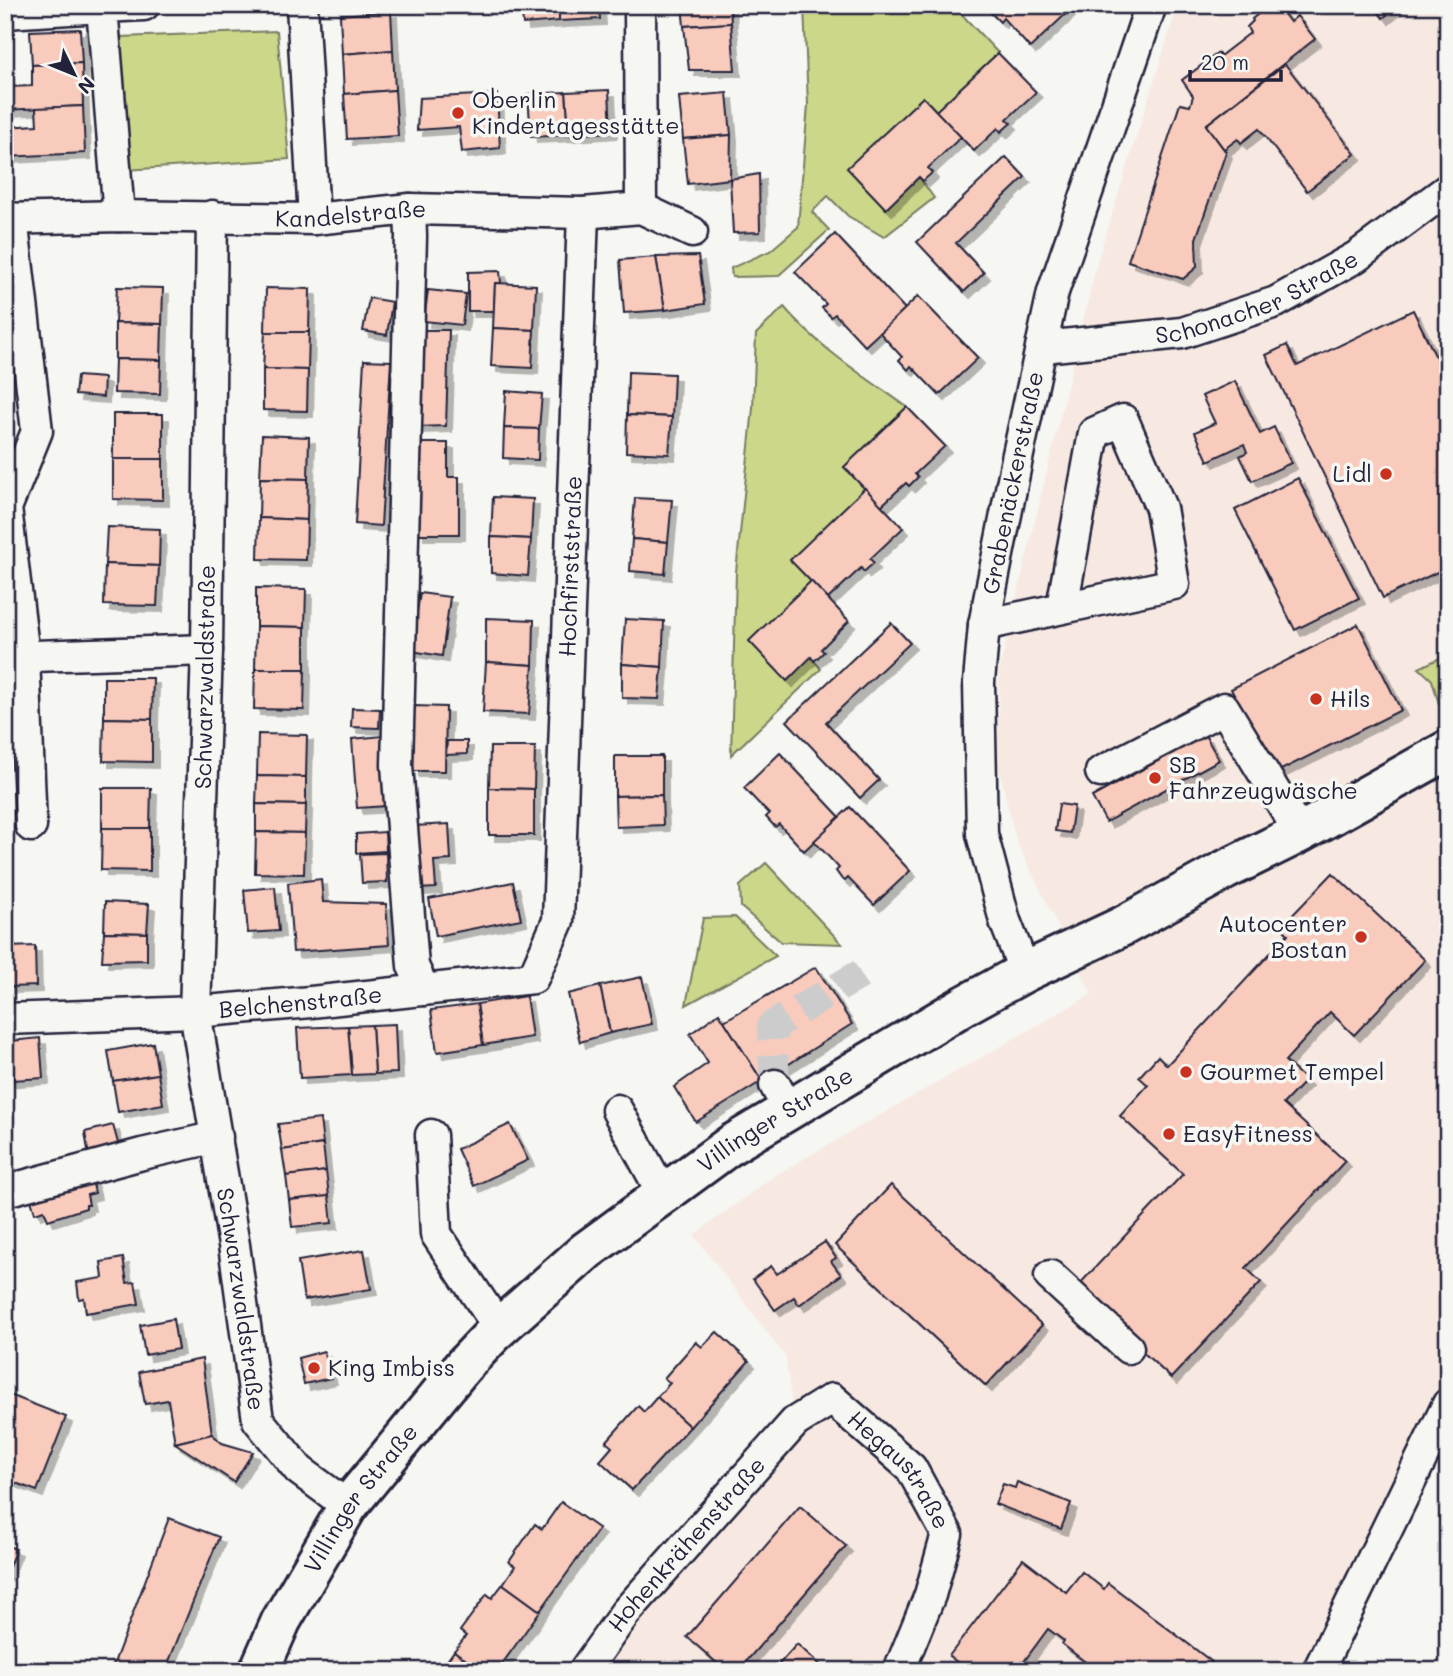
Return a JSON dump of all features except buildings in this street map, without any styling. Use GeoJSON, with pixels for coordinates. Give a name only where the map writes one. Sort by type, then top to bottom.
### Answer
{"type":"FeatureCollection","features":[{"type":"Feature","properties":{"kind":"main road","name":"Villinger Straße"},"geometry":{"type":"LineString","coordinates":[[259,1671],[281,1621],[348,1506],[463,1366],[499,1328],[586,1251],[732,1144],[782,1098],[904,1031],[1123,926],[1224,870],[1300,833],[1448,750]]}},
{"type":"Feature","properties":{"kind":"street"},"geometry":{"type":"LineString","coordinates":[[5,13],[144,5]]}},
{"type":"Feature","properties":{"kind":"street"},"geometry":{"type":"LineString","coordinates":[[302,5],[314,219]]}},
{"type":"Feature","properties":{"kind":"street"},"geometry":{"type":"LineString","coordinates":[[640,5],[641,208],[692,232]]}},
{"type":"Feature","properties":{"kind":"street","name":"Grabenäckerstraße"},"geometry":{"type":"LineString","coordinates":[[1025,972],[1005,922],[982,834],[979,682],[984,625],[1053,292],[1151,5]]}},
{"type":"Feature","properties":{"kind":"street"},"geometry":{"type":"LineString","coordinates":[[102,7],[119,216]]}},
{"type":"Feature","properties":{"kind":"street","name":"Schonacher Straße"},"geometry":{"type":"LineString","coordinates":[[1043,347],[1182,332],[1276,302],[1356,257],[1448,189]]}},
{"type":"Feature","properties":{"kind":"street","name":"Kandelstraße"},"geometry":{"type":"LineString","coordinates":[[8,218],[212,216],[314,219],[410,209],[583,213],[641,208]]}},
{"type":"Feature","properties":{"kind":"street"},"geometry":{"type":"LineString","coordinates":[[410,209],[397,765],[413,967],[424,990]]}},
{"type":"Feature","properties":{"kind":"street","name":"Hochfirststraße"},"geometry":{"type":"LineString","coordinates":[[558,921],[583,213]]}},
{"type":"Feature","properties":{"kind":"street","name":"Schwarzwaldstraße"},"geometry":{"type":"LineString","coordinates":[[212,216],[207,650],[195,1012],[217,1137],[258,1420],[299,1470],[348,1506]]}},
{"type":"Feature","properties":{"kind":"street"},"geometry":{"type":"LineString","coordinates":[[8,218],[37,431],[6,509],[15,656],[31,826]]}},
{"type":"Feature","properties":{"kind":"street"},"geometry":{"type":"LineString","coordinates":[[984,625],[1174,584],[1161,508],[1123,420],[1094,433],[1062,607]]}},
{"type":"Feature","properties":{"kind":"street"},"geometry":{"type":"LineString","coordinates":[[15,656],[207,650]]}},
{"type":"Feature","properties":{"kind":"street"},"geometry":{"type":"LineString","coordinates":[[1101,772],[1224,708],[1300,833]]}},
{"type":"Feature","properties":{"kind":"street","name":"Belchenstraße"},"geometry":{"type":"LineString","coordinates":[[5,1019],[195,1012],[533,978],[558,921]]}},
{"type":"Feature","properties":{"kind":"street"},"geometry":{"type":"LineString","coordinates":[[617,1110],[663,1194]]}},
{"type":"Feature","properties":{"kind":"street"},"geometry":{"type":"LineString","coordinates":[[431,1135],[436,1234],[499,1328]]}},
{"type":"Feature","properties":{"kind":"street"},"geometry":{"type":"LineString","coordinates":[[5,1191],[217,1137]]}},
{"type":"Feature","properties":{"kind":"street"},"geometry":{"type":"LineString","coordinates":[[1050,1276],[1128,1348]]}},
{"type":"Feature","properties":{"kind":"street","name":"Hegaustraße"},"geometry":{"type":"LineString","coordinates":[[795,1422],[832,1399],[911,1468],[947,1534],[930,1595],[899,1671]]}},
{"type":"Feature","properties":{"kind":"street"},"geometry":{"type":"LineString","coordinates":[[1318,1671],[1448,1404]]}},
{"type":"Feature","properties":{"kind":"street","name":"Hohenkrähenstraße"},"geometry":{"type":"LineString","coordinates":[[584,1671],[625,1613],[795,1422]]}},
{"type":"Feature","properties":{"kind":"shaded area"},"geometry":{"type":"Polygon","coordinates":[[[1178,5],[1448,5],[1448,1444],[1338,1671],[584,1671],[795,1422],[785,1356],[694,1235],[774,1176],[1092,994],[1017,843],[998,766],[999,671],[1098,259],[1178,5]]]}},
{"type":"Feature","properties":{"kind":"green space"},"geometry":{"type":"Polygon","coordinates":[[[804,5],[953,5],[998,53],[936,111],[923,97],[886,209],[919,177],[934,198],[884,237],[848,216],[828,196],[812,212],[829,230],[778,276],[732,277],[731,268],[770,251],[798,227],[808,105],[804,5]]]}},
{"type":"Feature","properties":{"kind":"green space"},"geometry":{"type":"Polygon","coordinates":[[[277,31],[289,159],[126,170],[120,37],[277,31]]]}},
{"type":"Feature","properties":{"kind":"green space"},"geometry":{"type":"Polygon","coordinates":[[[784,307],[812,336],[907,407],[844,467],[865,488],[811,581],[811,657],[821,669],[731,755],[736,572],[753,408],[756,334],[784,307]]]}},
{"type":"Feature","properties":{"kind":"green space"},"geometry":{"type":"Polygon","coordinates":[[[1448,654],[1448,699],[1439,704],[1432,680],[1419,668],[1448,654]]]}},
{"type":"Feature","properties":{"kind":"green space"},"geometry":{"type":"Polygon","coordinates":[[[766,863],[842,944],[781,942],[741,907],[740,886],[766,863]]]}},
{"type":"Feature","properties":{"kind":"green space"},"geometry":{"type":"Polygon","coordinates":[[[735,917],[776,956],[686,1005],[703,918],[735,917]]]}},
{"type":"Feature","properties":{"kind":"tunnel"},"geometry":{"type":"LineString","coordinates":[[775,1085],[772,1026],[861,974]]}},
{"type":"Feature","properties":{"kind":"place","name":"Oberlin Kindertagesstätte"},"geometry":{"type":"Point","coordinates":[458,113]}},
{"type":"Feature","properties":{"kind":"place","name":"Lidl"},"geometry":{"type":"Point","coordinates":[1386,474]}},
{"type":"Feature","properties":{"kind":"place","name":"Hils"},"geometry":{"type":"Point","coordinates":[1316,699]}},
{"type":"Feature","properties":{"kind":"place","name":"SB Fahrzeugwäsche"},"geometry":{"type":"Point","coordinates":[1155,778]}},
{"type":"Feature","properties":{"kind":"place","name":"Autocenter Bostan"},"geometry":{"type":"Point","coordinates":[1361,937]}},
{"type":"Feature","properties":{"kind":"place","name":"Gourmet Tempel"},"geometry":{"type":"Point","coordinates":[1186,1072]}},
{"type":"Feature","properties":{"kind":"place","name":"EasyFitness"},"geometry":{"type":"Point","coordinates":[1169,1134]}},
{"type":"Feature","properties":{"kind":"place","name":"King Imbiss"},"geometry":{"type":"Point","coordinates":[314,1368]}}]}
